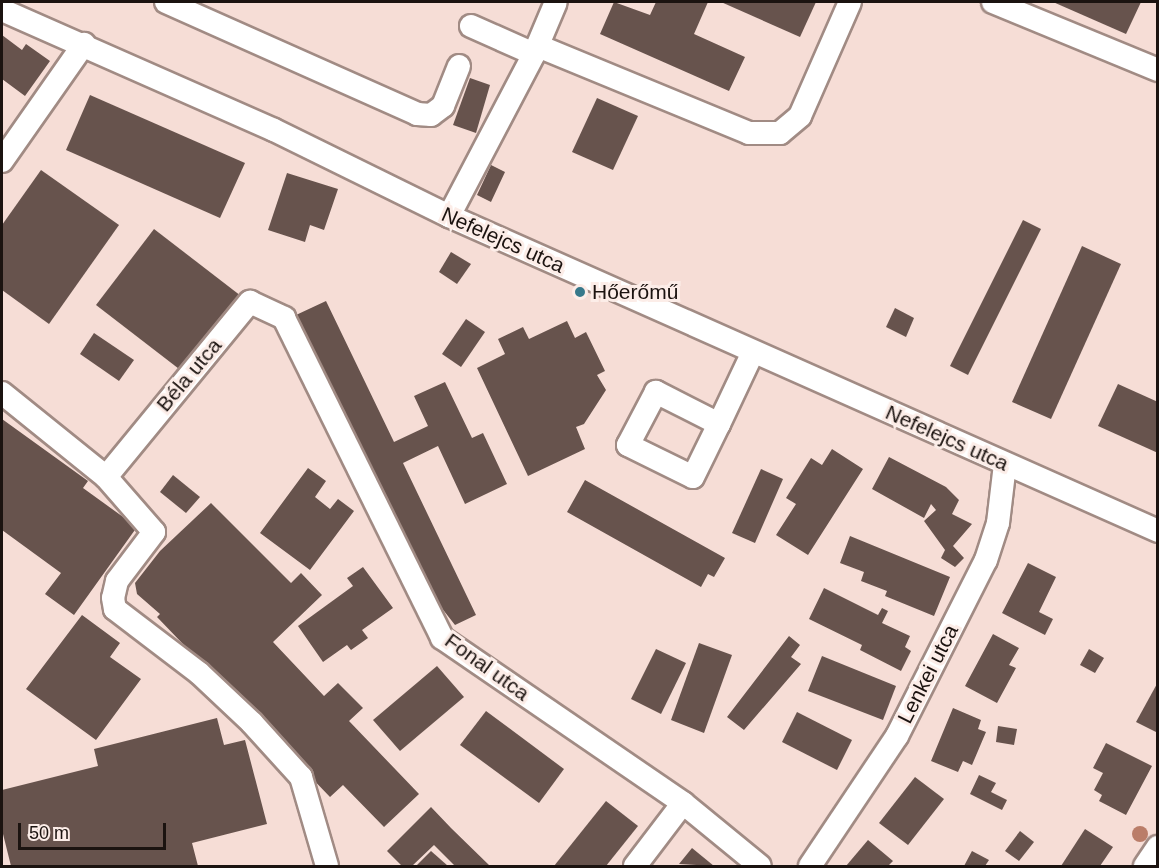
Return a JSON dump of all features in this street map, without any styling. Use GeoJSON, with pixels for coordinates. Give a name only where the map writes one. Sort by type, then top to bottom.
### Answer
{"type":"FeatureCollection","features":[{"type":"Feature","properties":{"kind":"street"},"geometry":{"type":"LineString","coordinates":[[166,2],[417,114],[438,112],[459,66]]}},
{"type":"Feature","properties":{"kind":"street"},"geometry":{"type":"LineString","coordinates":[[449,216],[536,50],[556,2]]}},
{"type":"Feature","properties":{"kind":"street"},"geometry":{"type":"LineString","coordinates":[[471,26],[749,133],[780,133],[800,116],[850,2]]}},
{"type":"Feature","properties":{"kind":"street"},"geometry":{"type":"LineString","coordinates":[[993,2],[1158,70]]}},
{"type":"Feature","properties":{"kind":"street","name":"Nefelejcs utca"},"geometry":{"type":"LineString","coordinates":[[2,10],[84,44],[274,130],[449,216],[1158,531]]}},
{"type":"Feature","properties":{"kind":"street"},"geometry":{"type":"LineString","coordinates":[[2,161],[84,44]]}},
{"type":"Feature","properties":{"kind":"street","name":"Béla utca"},"geometry":{"type":"LineString","coordinates":[[106,477],[250,302],[284,318]]}},
{"type":"Feature","properties":{"kind":"street","name":"Fonal utca"},"geometry":{"type":"LineString","coordinates":[[284,318],[442,638],[683,803],[760,867]]}},
{"type":"Feature","properties":{"kind":"street"},"geometry":{"type":"LineString","coordinates":[[719,424],[753,352]]}},
{"type":"Feature","properties":{"kind":"street"},"geometry":{"type":"LineString","coordinates":[[2,393],[106,477],[154,532],[117,581],[113,598],[116,609],[199,673],[252,723],[301,777],[327,867]]}},
{"type":"Feature","properties":{"kind":"street","name":"Lenkei utca"},"geometry":{"type":"LineString","coordinates":[[810,867],[897,735],[986,560],[998,523],[1005,464]]}},
{"type":"Feature","properties":{"kind":"street"},"geometry":{"type":"LineString","coordinates":[[635,867],[683,803]]}},
{"type":"Feature","properties":{"kind":"street"},"geometry":{"type":"LineString","coordinates":[[1145,867],[1158,848]]}},
{"type":"Feature","properties":{"kind":"building"},"geometry":{"type":"Polygon","coordinates":[[[614,2],[650,15],[656,2],[708,2],[694,34],[745,57],[729,91],[600,34],[614,2]]]}},
{"type":"Feature","properties":{"kind":"building"},"geometry":{"type":"Polygon","coordinates":[[[721,2],[816,2],[800,37],[721,2]]]}},
{"type":"Feature","properties":{"kind":"building"},"geometry":{"type":"Polygon","coordinates":[[[1053,2],[1141,2],[1126,34],[1053,2]]]}},
{"type":"Feature","properties":{"kind":"building"},"geometry":{"type":"Polygon","coordinates":[[[2,35],[22,50],[26,44],[50,61],[25,96],[2,79],[2,35]]]}},
{"type":"Feature","properties":{"kind":"building"},"geometry":{"type":"Polygon","coordinates":[[[470,78],[490,85],[476,133],[453,125],[470,78]]]}},
{"type":"Feature","properties":{"kind":"building"},"geometry":{"type":"Polygon","coordinates":[[[90,95],[245,163],[220,218],[66,150],[90,95]]]}},
{"type":"Feature","properties":{"kind":"building"},"geometry":{"type":"Polygon","coordinates":[[[597,98],[638,116],[613,170],[572,152],[597,98]]]}},
{"type":"Feature","properties":{"kind":"building"},"geometry":{"type":"Polygon","coordinates":[[[491,165],[505,172],[491,202],[477,195],[491,165]]]}},
{"type":"Feature","properties":{"kind":"building"},"geometry":{"type":"Polygon","coordinates":[[[41,170],[119,225],[49,324],[2,290],[2,225],[41,170]]]}},
{"type":"Feature","properties":{"kind":"building"},"geometry":{"type":"Polygon","coordinates":[[[287,173],[338,189],[324,230],[310,225],[305,242],[268,230],[287,173]]]}},
{"type":"Feature","properties":{"kind":"building"},"geometry":{"type":"Polygon","coordinates":[[[1023,220],[1041,229],[968,375],[950,366],[1023,220]]]}},
{"type":"Feature","properties":{"kind":"building"},"geometry":{"type":"Polygon","coordinates":[[[154,229],[241,296],[183,372],[96,305],[154,229]]]}},
{"type":"Feature","properties":{"kind":"building"},"geometry":{"type":"Polygon","coordinates":[[[1082,246],[1121,264],[1051,419],[1012,402],[1082,246]]]}},
{"type":"Feature","properties":{"kind":"building"},"geometry":{"type":"Polygon","coordinates":[[[451,252],[471,264],[457,284],[439,272],[451,252]]]}},
{"type":"Feature","properties":{"kind":"building"},"geometry":{"type":"Polygon","coordinates":[[[326,301],[394,442],[428,426],[414,396],[445,382],[472,438],[483,433],[507,484],[465,504],[438,446],[403,463],[476,615],[455,625],[426,588],[296,315],[326,301]]]}},
{"type":"Feature","properties":{"kind":"building"},"geometry":{"type":"Polygon","coordinates":[[[895,308],[914,318],[906,337],[886,327],[895,308]]]}},
{"type":"Feature","properties":{"kind":"building"},"geometry":{"type":"Polygon","coordinates":[[[466,319],[485,332],[461,367],[442,354],[466,319]]]}},
{"type":"Feature","properties":{"kind":"building"},"geometry":{"type":"Polygon","coordinates":[[[567,321],[575,338],[586,332],[605,371],[597,375],[606,390],[584,424],[576,427],[585,449],[528,476],[477,368],[505,354],[498,339],[523,327],[529,339],[567,321]]]}},
{"type":"Feature","properties":{"kind":"building"},"geometry":{"type":"Polygon","coordinates":[[[94,333],[134,360],[119,381],[80,354],[94,333]]]}},
{"type":"Feature","properties":{"kind":"building"},"geometry":{"type":"Polygon","coordinates":[[[1118,384],[1158,402],[1158,453],[1098,426],[1118,384]]]}},
{"type":"Feature","properties":{"kind":"building"},"geometry":{"type":"Polygon","coordinates":[[[2,419],[88,481],[83,488],[137,527],[74,615],[45,594],[61,573],[2,530],[2,419]]]}},
{"type":"Feature","properties":{"kind":"building"},"geometry":{"type":"Polygon","coordinates":[[[832,449],[863,469],[808,555],[776,535],[796,504],[786,498],[811,458],[822,465],[832,449]]]}},
{"type":"Feature","properties":{"kind":"building"},"geometry":{"type":"Polygon","coordinates":[[[889,457],[946,487],[959,500],[952,514],[972,524],[953,546],[964,558],[955,567],[941,558],[945,550],[924,521],[936,510],[931,504],[924,518],[872,489],[889,457]]]}},
{"type":"Feature","properties":{"kind":"building"},"geometry":{"type":"Polygon","coordinates":[[[308,468],[326,481],[315,497],[330,509],[338,499],[354,511],[310,570],[260,533],[308,468]]]}},
{"type":"Feature","properties":{"kind":"building"},"geometry":{"type":"Polygon","coordinates":[[[761,469],[783,479],[755,543],[732,533],[761,469]]]}},
{"type":"Feature","properties":{"kind":"building"},"geometry":{"type":"Polygon","coordinates":[[[173,475],[200,497],[186,513],[160,492],[173,475]]]}},
{"type":"Feature","properties":{"kind":"building"},"geometry":{"type":"Polygon","coordinates":[[[585,480],[725,558],[714,577],[708,574],[701,587],[567,512],[585,480]]]}},
{"type":"Feature","properties":{"kind":"building"},"geometry":{"type":"Polygon","coordinates":[[[211,503],[291,583],[301,573],[322,595],[273,642],[324,696],[338,683],[363,708],[349,721],[419,794],[384,827],[343,785],[330,797],[157,617],[160,614],[137,594],[135,583],[160,551],[211,503]]]}},
{"type":"Feature","properties":{"kind":"building"},"geometry":{"type":"Polygon","coordinates":[[[850,536],[950,577],[934,616],[885,596],[887,591],[861,581],[864,572],[840,563],[850,536]]]}},
{"type":"Feature","properties":{"kind":"building"},"geometry":{"type":"Polygon","coordinates":[[[1028,563],[1056,577],[1039,612],[1053,619],[1045,635],[1002,613],[1028,563]]]}},
{"type":"Feature","properties":{"kind":"building"},"geometry":{"type":"Polygon","coordinates":[[[363,567],[393,608],[362,630],[368,638],[351,650],[347,645],[323,662],[298,626],[353,586],[347,578],[363,567]]]}},
{"type":"Feature","properties":{"kind":"building"},"geometry":{"type":"Polygon","coordinates":[[[824,588],[878,615],[882,608],[888,611],[882,623],[910,636],[905,647],[911,651],[901,671],[860,650],[862,645],[809,619],[824,588]]]}},
{"type":"Feature","properties":{"kind":"building"},"geometry":{"type":"Polygon","coordinates":[[[82,615],[120,643],[110,657],[141,679],[96,740],[26,689],[82,615]]]}},
{"type":"Feature","properties":{"kind":"building"},"geometry":{"type":"Polygon","coordinates":[[[993,634],[1019,648],[1009,665],[1016,668],[997,703],[965,686],[993,634]]]}},
{"type":"Feature","properties":{"kind":"building"},"geometry":{"type":"Polygon","coordinates":[[[789,636],[800,645],[791,657],[801,664],[744,730],[727,717],[789,636]]]}},
{"type":"Feature","properties":{"kind":"building"},"geometry":{"type":"Polygon","coordinates":[[[699,643],[732,655],[704,733],[671,720],[699,643]]]}},
{"type":"Feature","properties":{"kind":"building"},"geometry":{"type":"Polygon","coordinates":[[[656,649],[686,663],[661,714],[631,699],[656,649]]]}},
{"type":"Feature","properties":{"kind":"building"},"geometry":{"type":"Polygon","coordinates":[[[1089,649],[1104,658],[1095,673],[1080,665],[1089,649]]]}},
{"type":"Feature","properties":{"kind":"building"},"geometry":{"type":"Polygon","coordinates":[[[822,656],[896,686],[883,720],[808,691],[822,656]]]}},
{"type":"Feature","properties":{"kind":"building"},"geometry":{"type":"Polygon","coordinates":[[[437,666],[464,697],[400,751],[373,720],[437,666]]]}},
{"type":"Feature","properties":{"kind":"building"},"geometry":{"type":"Polygon","coordinates":[[[1158,682],[1158,733],[1136,722],[1158,682]]]}},
{"type":"Feature","properties":{"kind":"building"},"geometry":{"type":"Polygon","coordinates":[[[953,708],[981,720],[978,729],[986,732],[972,765],[963,761],[958,772],[931,761],[953,708]]]}},
{"type":"Feature","properties":{"kind":"building"},"geometry":{"type":"Polygon","coordinates":[[[486,711],[564,769],[539,803],[460,745],[486,711]]]}},
{"type":"Feature","properties":{"kind":"building"},"geometry":{"type":"Polygon","coordinates":[[[797,712],[852,740],[837,770],[782,742],[797,712]]]}},
{"type":"Feature","properties":{"kind":"building"},"geometry":{"type":"Polygon","coordinates":[[[217,718],[224,745],[245,740],[267,824],[192,843],[198,866],[11,866],[2,830],[2,790],[98,766],[94,749],[217,718]]]}},
{"type":"Feature","properties":{"kind":"building"},"geometry":{"type":"Polygon","coordinates":[[[998,726],[1017,729],[1014,745],[996,742],[998,726]]]}},
{"type":"Feature","properties":{"kind":"building"},"geometry":{"type":"Polygon","coordinates":[[[1106,743],[1152,766],[1126,815],[1099,801],[1102,795],[1094,790],[1103,773],[1093,768],[1106,743]]]}},
{"type":"Feature","properties":{"kind":"building"},"geometry":{"type":"Polygon","coordinates":[[[979,775],[996,783],[991,792],[1007,800],[1002,810],[970,794],[979,775]]]}},
{"type":"Feature","properties":{"kind":"building"},"geometry":{"type":"Polygon","coordinates":[[[915,777],[944,799],[908,845],[879,823],[915,777]]]}},
{"type":"Feature","properties":{"kind":"building"},"geometry":{"type":"Polygon","coordinates":[[[606,801],[638,826],[606,866],[554,866],[606,801]]]}},
{"type":"Feature","properties":{"kind":"building"},"geometry":{"type":"Polygon","coordinates":[[[431,807],[490,866],[455,866],[434,845],[412,866],[402,866],[387,851],[431,807]]]}},
{"type":"Feature","properties":{"kind":"building"},"geometry":{"type":"Polygon","coordinates":[[[1085,829],[1113,847],[1100,866],[1061,866],[1085,829]]]}},
{"type":"Feature","properties":{"kind":"building"},"geometry":{"type":"Polygon","coordinates":[[[1020,831],[1034,842],[1019,861],[1005,851],[1020,831]]]}},
{"type":"Feature","properties":{"kind":"building"},"geometry":{"type":"Polygon","coordinates":[[[868,840],[893,861],[888,866],[846,866],[868,840]]]}},
{"type":"Feature","properties":{"kind":"building"},"geometry":{"type":"Polygon","coordinates":[[[692,848],[714,866],[679,864],[692,848]]]}},
{"type":"Feature","properties":{"kind":"building"},"geometry":{"type":"Polygon","coordinates":[[[431,851],[448,866],[416,866],[431,851]]]}},
{"type":"Feature","properties":{"kind":"building"},"geometry":{"type":"Polygon","coordinates":[[[972,851],[989,860],[985,866],[964,866],[972,851]]]}},
{"type":"Feature","properties":{"kind":"place","name":"Hőerőmű"},"geometry":{"type":"Point","coordinates":[580,292]}}]}
